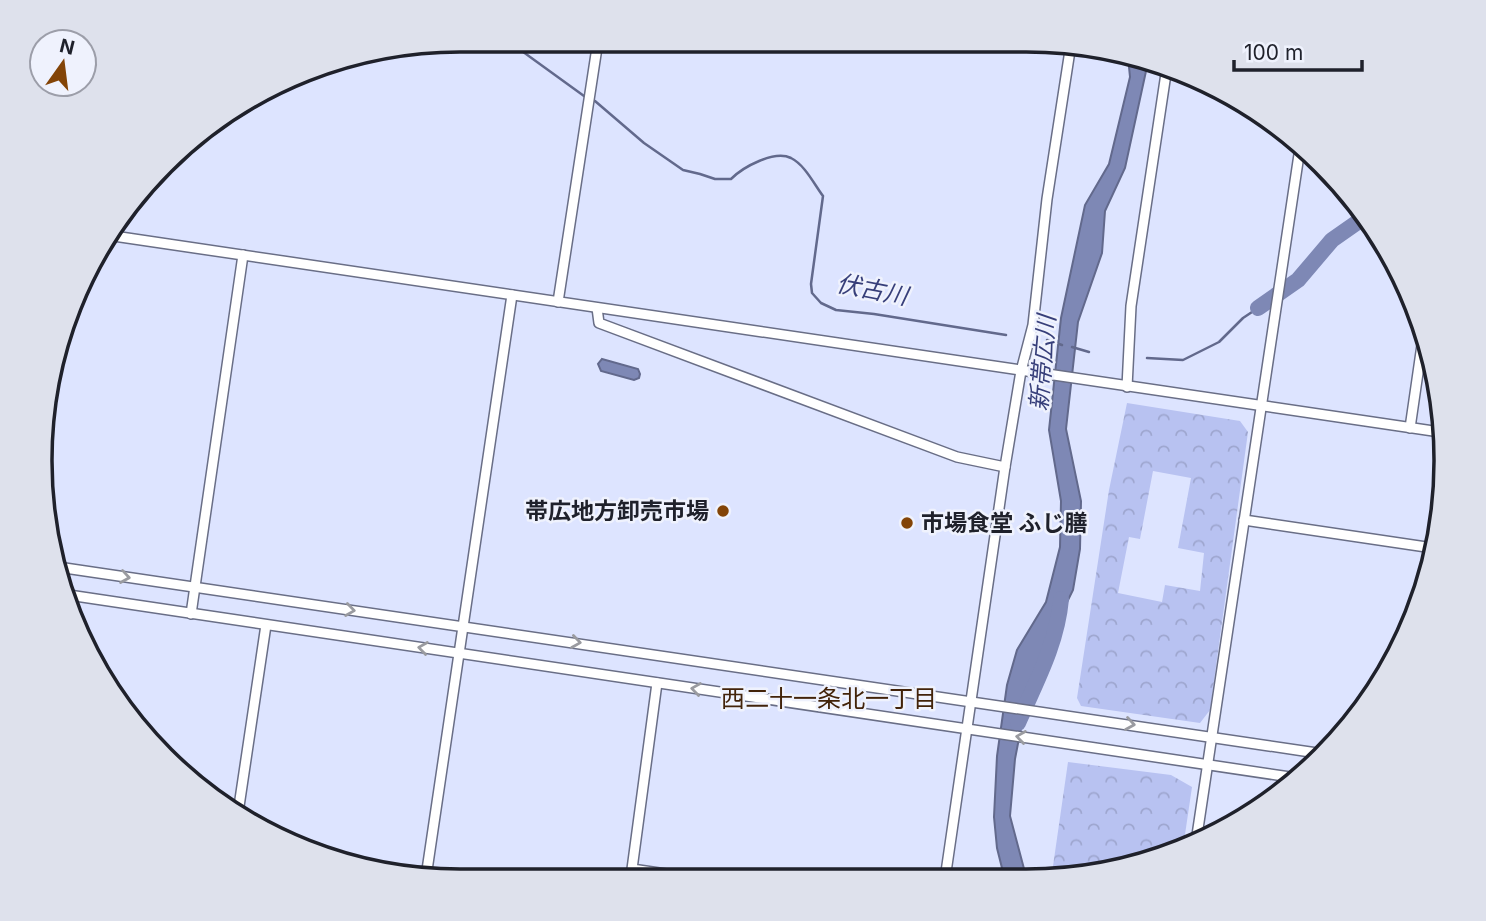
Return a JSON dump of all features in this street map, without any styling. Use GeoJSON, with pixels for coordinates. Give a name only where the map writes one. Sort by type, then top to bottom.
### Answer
{"type":"FeatureCollection","features":[{"type":"Feature","properties":{"kind":"street"},"geometry":{"type":"LineString","coordinates":[[558,302],[596,52]]}},
{"type":"Feature","properties":{"kind":"street"},"geometry":{"type":"LineString","coordinates":[[947,869],[1005,467],[1021,371],[1033,325],[1047,199],[1069,55]]}},
{"type":"Feature","properties":{"kind":"street"},"geometry":{"type":"LineString","coordinates":[[1127,387],[1131,306],[1165,77]]}},
{"type":"Feature","properties":{"kind":"street"},"geometry":{"type":"LineString","coordinates":[[1198,830],[1299,157]]}},
{"type":"Feature","properties":{"kind":"street"},"geometry":{"type":"LineString","coordinates":[[119,237],[1433,431]]}},
{"type":"Feature","properties":{"kind":"street"},"geometry":{"type":"LineString","coordinates":[[191,614],[243,255]]}},
{"type":"Feature","properties":{"kind":"street"},"geometry":{"type":"LineString","coordinates":[[427,867],[512,295]]}},
{"type":"Feature","properties":{"kind":"street"},"geometry":{"type":"LineString","coordinates":[[597,308],[598,323],[957,457],[1005,467]]}},
{"type":"Feature","properties":{"kind":"street"},"geometry":{"type":"LineString","coordinates":[[1410,428],[1420,356]]}},
{"type":"Feature","properties":{"kind":"street"},"geometry":{"type":"LineString","coordinates":[[1244,520],[1424,547]]}},
{"type":"Feature","properties":{"kind":"street"},"geometry":{"type":"LineString","coordinates":[[67,568],[1311,752]]}},
{"type":"Feature","properties":{"kind":"street"},"geometry":{"type":"LineString","coordinates":[[76,596],[1285,775]]}},
{"type":"Feature","properties":{"kind":"street"},"geometry":{"type":"LineString","coordinates":[[239,803],[266,625]]}},
{"type":"Feature","properties":{"kind":"street"},"geometry":{"type":"LineString","coordinates":[[632,869],[657,683]]}},
{"type":"Feature","properties":{"kind":"green space"},"geometry":{"type":"Polygon","coordinates":[[[1127,403],[1240,421],[1248,432],[1210,710],[1200,723],[1081,706],[1077,698],[1109,490],[1127,403]],[[1153,471],[1140,539],[1129,537],[1118,593],[1162,602],[1165,585],[1200,591],[1204,553],[1178,548],[1191,478],[1153,471]]]}},
{"type":"Feature","properties":{"kind":"green space"},"geometry":{"type":"Polygon","coordinates":[[[1068,762],[1171,775],[1192,787],[1185,836],[1131,855],[1053,868],[1068,762]]]}},
{"type":"Feature","properties":{"kind":"shaded area"},"geometry":{"type":"Polygon","coordinates":[[[1129,66],[1146,71],[1125,168],[1105,211],[1102,253],[1078,322],[1066,429],[1081,501],[1080,549],[1073,590],[1030,682],[1015,759],[1010,816],[1024,869],[1002,869],[994,817],[997,756],[1007,685],[1017,650],[1046,602],[1060,547],[1061,501],[1049,430],[1061,318],[1085,205],[1109,164],[1130,77],[1129,66]]]}},
{"type":"Feature","properties":{"kind":"shaded area"},"geometry":{"type":"Polygon","coordinates":[[[602,359],[638,369],[639,378],[634,380],[601,371],[598,364],[602,359]]]}},
{"type":"Feature","properties":{"kind":"waterway","name":"伏古川"},"geometry":{"type":"LineString","coordinates":[[523,52],[584,96]]}},
{"type":"Feature","properties":{"kind":"waterway","name":"伏古川"},"geometry":{"type":"LineString","coordinates":[[595,101],[644,143],[683,170],[715,179],[731,179],[751,165],[776,156],[791,158],[801,165],[823,196],[811,284],[812,293],[821,303],[836,310],[1006,335]]}},
{"type":"Feature","properties":{"kind":"waterway","name":"伏古川"},"geometry":{"type":"LineString","coordinates":[[1258,308],[1298,280],[1332,240],[1357,223]]}},
{"type":"Feature","properties":{"kind":"waterway","name":"伏古川"},"geometry":{"type":"LineString","coordinates":[[1147,358],[1183,360],[1219,342],[1243,318],[1258,308]]}},
{"type":"Feature","properties":{"kind":"waterway","name":"伏古川"},"geometry":{"type":"LineString","coordinates":[[1047,340],[1062,345]]}},
{"type":"Feature","properties":{"kind":"waterway","name":"伏古川"},"geometry":{"type":"LineString","coordinates":[[1072,347],[1089,352]]}},
{"type":"Feature","properties":{"kind":"waterway","name":"新帯広川"},"geometry":{"type":"LineString","coordinates":[[1018,723],[1050,647],[1061,599]]}},
{"type":"Feature","properties":{"kind":"place","name":"帯広地方卸売市場"},"geometry":{"type":"Point","coordinates":[723,511]}},
{"type":"Feature","properties":{"kind":"place","name":"市場食堂 ふじ膳"},"geometry":{"type":"Point","coordinates":[907,523]}},
{"type":"Feature","properties":{"kind":"district","name":"西二十一条北一丁目"},"geometry":{"type":"Point","coordinates":[829,699]}}]}
